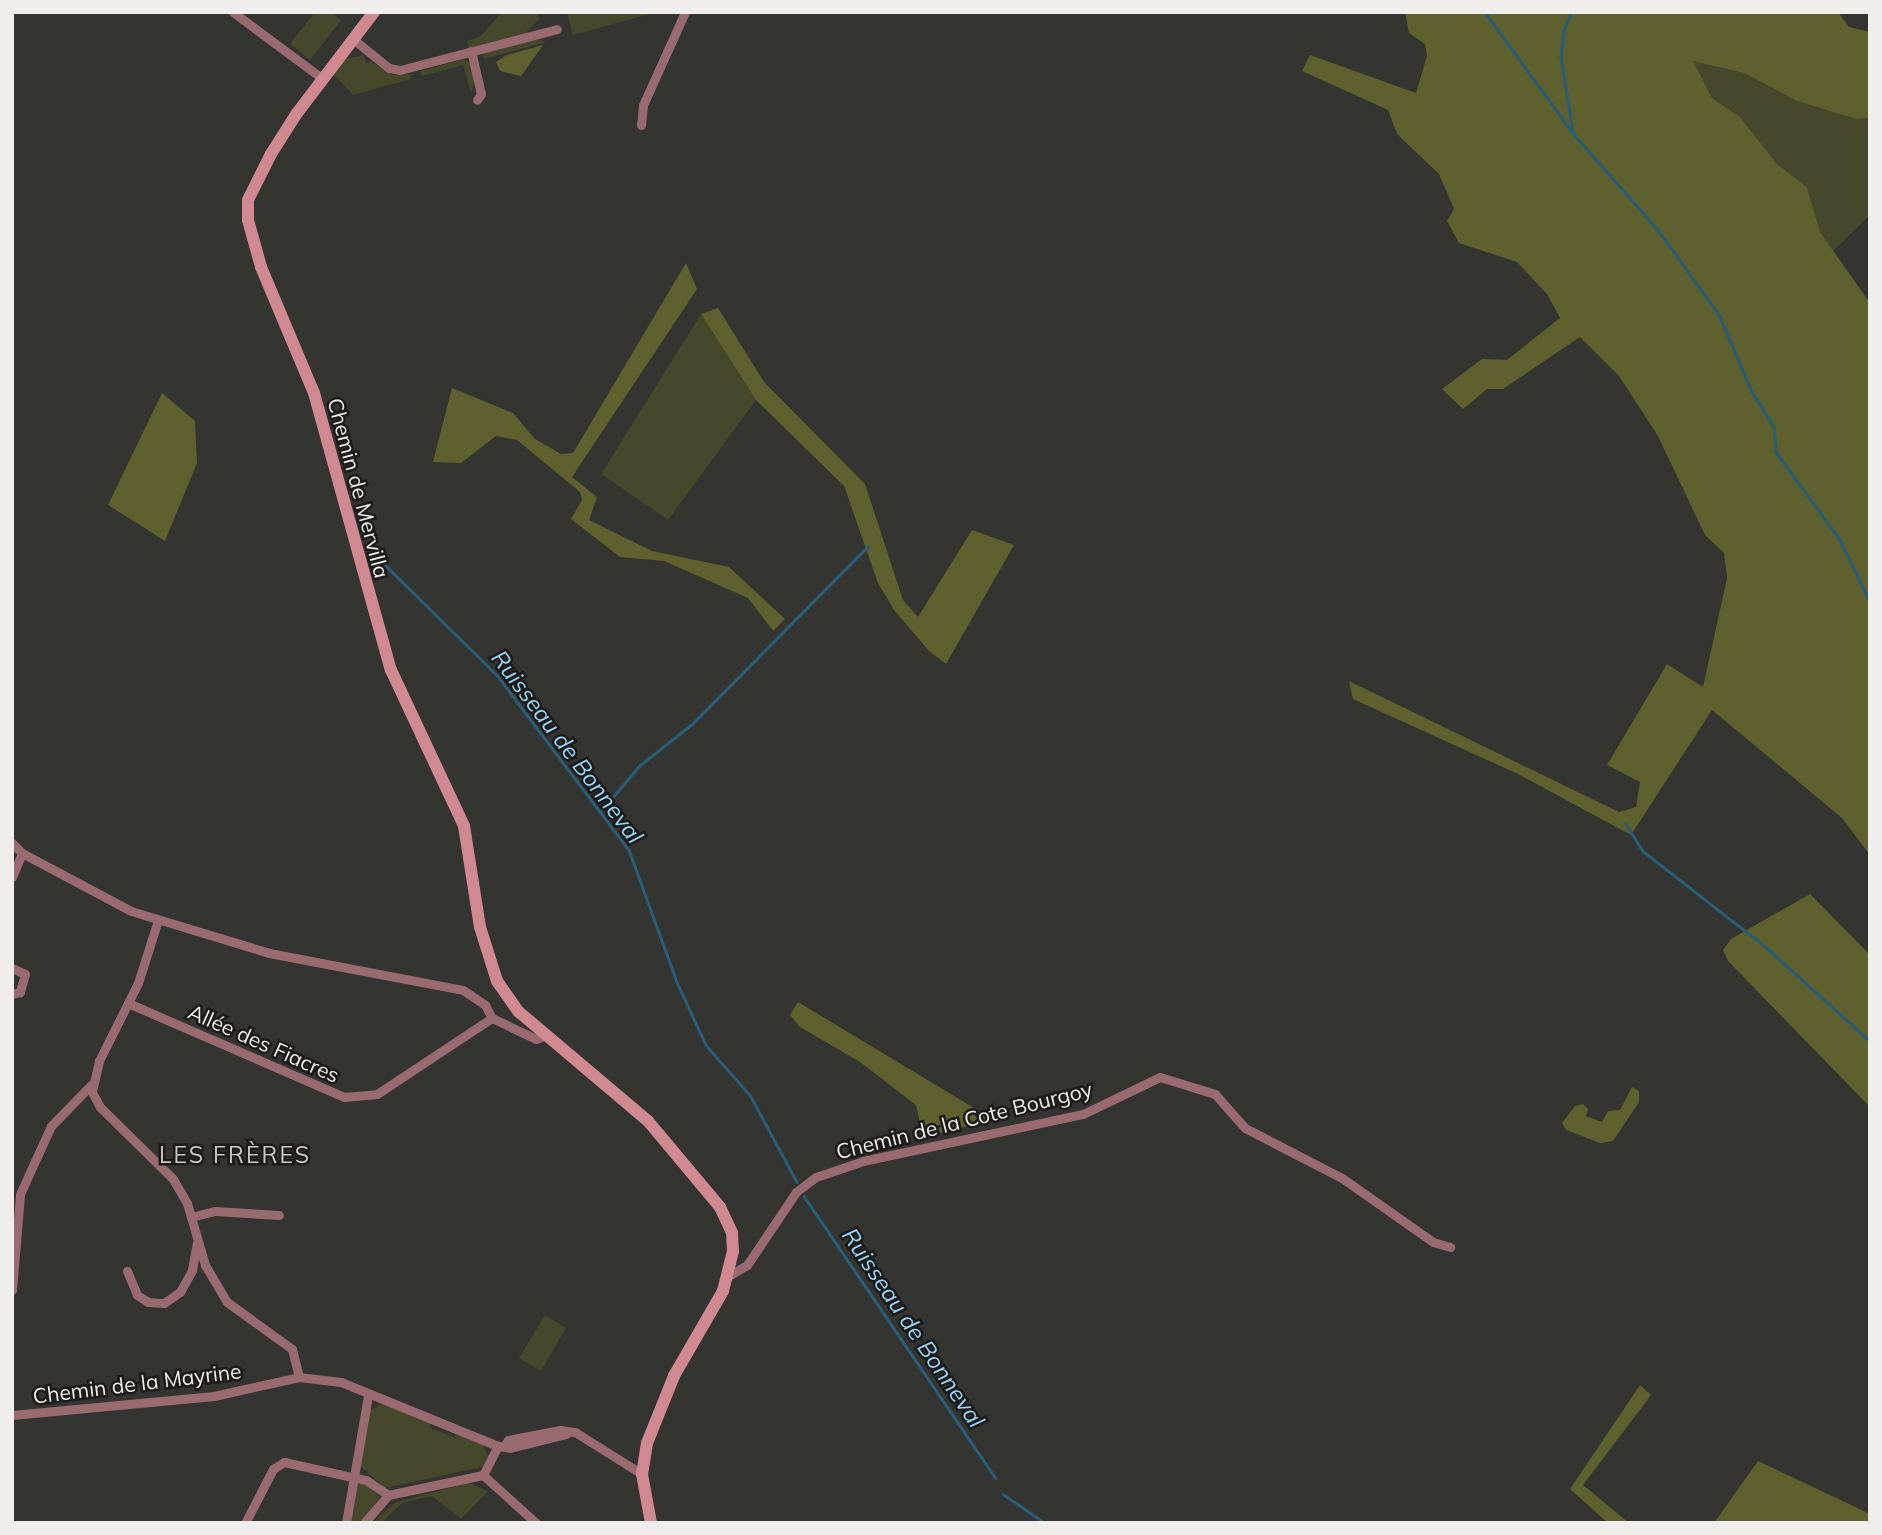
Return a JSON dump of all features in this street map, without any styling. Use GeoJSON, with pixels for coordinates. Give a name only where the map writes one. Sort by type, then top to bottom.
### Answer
{"type":"FeatureCollection","features":[{"type":"Feature","properties":{"kind":"street"},"geometry":{"type":"LineString","coordinates":[[233,12],[323,79]]}},
{"type":"Feature","properties":{"kind":"street","name":"Chemin de Mervilla"},"geometry":{"type":"LineString","coordinates":[[374,12],[323,79],[257,180],[248,200],[248,220],[261,267],[314,393],[391,670],[464,826],[484,946],[508,999],[547,1035]]}},
{"type":"Feature","properties":{"kind":"street"},"geometry":{"type":"LineString","coordinates":[[641,125],[643,106],[685,12]]}},
{"type":"Feature","properties":{"kind":"street"},"geometry":{"type":"LineString","coordinates":[[353,39],[389,68],[400,70],[557,29]]}},
{"type":"Feature","properties":{"kind":"street"},"geometry":{"type":"LineString","coordinates":[[471,51],[481,93],[477,100]]}},
{"type":"Feature","properties":{"kind":"street"},"geometry":{"type":"LineString","coordinates":[[12,843],[22,853],[158,920],[322,965],[463,990],[485,1004],[492,1018],[536,1039],[547,1035],[648,1121],[720,1207],[733,1242],[728,1276],[661,1404],[642,1474],[651,1523]]}},
{"type":"Feature","properties":{"kind":"street"},"geometry":{"type":"LineString","coordinates":[[12,877],[22,853]]}},
{"type":"Feature","properties":{"kind":"street"},"geometry":{"type":"LineString","coordinates":[[12,1290],[20,1194],[51,1126],[91,1085],[128,1003],[158,920]]}},
{"type":"Feature","properties":{"kind":"street"},"geometry":{"type":"LineString","coordinates":[[12,968],[25,974],[20,992],[12,994]]}},
{"type":"Feature","properties":{"kind":"street","name":"Allée des Fiacres"},"geometry":{"type":"LineString","coordinates":[[128,1003],[351,1097],[377,1094],[492,1018]]}},
{"type":"Feature","properties":{"kind":"street","name":"Chemin de la Cote Bourgoy"},"geometry":{"type":"LineString","coordinates":[[728,1276],[747,1265],[796,1192],[816,1177],[863,1161],[1083,1114],[1160,1077],[1215,1094],[1245,1128],[1342,1178],[1433,1242],[1450,1248]]}},
{"type":"Feature","properties":{"kind":"street"},"geometry":{"type":"LineString","coordinates":[[91,1085],[100,1107],[173,1179],[191,1217],[205,1265],[227,1302],[292,1349],[299,1377]]}},
{"type":"Feature","properties":{"kind":"street"},"geometry":{"type":"LineString","coordinates":[[191,1217],[215,1211],[279,1214]]}},
{"type":"Feature","properties":{"kind":"street"},"geometry":{"type":"LineString","coordinates":[[127,1271],[136,1295],[164,1303],[180,1292],[192,1270],[198,1240]]}},
{"type":"Feature","properties":{"kind":"street","name":"Chemin de la Mayrine"},"geometry":{"type":"LineString","coordinates":[[12,1415],[214,1396],[299,1377],[341,1382],[501,1446]]}},
{"type":"Feature","properties":{"kind":"street"},"geometry":{"type":"LineString","coordinates":[[346,1523],[368,1395]]}},
{"type":"Feature","properties":{"kind":"street"},"geometry":{"type":"LineString","coordinates":[[364,1523],[388,1495],[483,1475],[501,1446],[575,1432],[642,1474]]}},
{"type":"Feature","properties":{"kind":"street"},"geometry":{"type":"LineString","coordinates":[[245,1523],[278,1464],[296,1464],[366,1480],[388,1495]]}},
{"type":"Feature","properties":{"kind":"street"},"geometry":{"type":"LineString","coordinates":[[483,1475],[536,1523]]}},
{"type":"Feature","properties":{"kind":"green space"},"geometry":{"type":"Polygon","coordinates":[[[315,12],[331,12],[341,20],[310,60],[290,44],[315,12]]]}},
{"type":"Feature","properties":{"kind":"green space"},"geometry":{"type":"Polygon","coordinates":[[[502,12],[536,12],[540,18],[525,33],[469,48],[467,41],[481,36],[502,12]]]}},
{"type":"Feature","properties":{"kind":"green space"},"geometry":{"type":"Polygon","coordinates":[[[657,12],[573,35],[567,14],[657,12]]]}},
{"type":"Feature","properties":{"kind":"green space"},"geometry":{"type":"Polygon","coordinates":[[[1405,12],[1838,12],[1849,27],[1870,32],[1870,118],[1856,119],[1797,101],[1744,73],[1693,61],[1712,98],[1740,117],[1777,164],[1807,187],[1820,232],[1870,303],[1870,855],[1842,818],[1712,710],[1631,835],[1518,774],[1353,699],[1349,681],[1619,812],[1636,807],[1640,782],[1607,765],[1667,664],[1703,687],[1727,578],[1724,553],[1705,535],[1658,436],[1619,376],[1580,337],[1503,389],[1487,389],[1463,409],[1442,389],[1482,359],[1507,360],[1560,318],[1547,294],[1517,262],[1459,243],[1447,221],[1454,209],[1439,174],[1397,134],[1388,110],[1302,71],[1310,55],[1416,93],[1427,56],[1425,44],[1409,33],[1405,12]]]}},
{"type":"Feature","properties":{"kind":"green space"},"geometry":{"type":"Polygon","coordinates":[[[538,39],[546,42],[484,59],[483,54],[538,39]]]}},
{"type":"Feature","properties":{"kind":"green space"},"geometry":{"type":"Polygon","coordinates":[[[543,45],[521,76],[500,71],[496,62],[507,55],[543,45]]]}},
{"type":"Feature","properties":{"kind":"green space"},"geometry":{"type":"Polygon","coordinates":[[[363,55],[367,64],[370,61],[392,75],[410,74],[411,79],[353,95],[333,74],[346,59],[363,55]]]}},
{"type":"Feature","properties":{"kind":"green space"},"geometry":{"type":"Polygon","coordinates":[[[464,59],[470,63],[475,78],[471,93],[463,65],[422,76],[420,71],[464,59]]]}},
{"type":"Feature","properties":{"kind":"green space"},"geometry":{"type":"Polygon","coordinates":[[[1692,60],[1744,73],[1797,101],[1856,119],[1870,118],[1870,215],[1833,251],[1820,232],[1807,187],[1777,164],[1740,117],[1712,98],[1692,60]]]}},
{"type":"Feature","properties":{"kind":"green space"},"geometry":{"type":"Polygon","coordinates":[[[686,263],[697,289],[572,477],[597,497],[589,520],[652,551],[729,567],[785,619],[773,631],[748,598],[664,561],[620,557],[571,519],[582,500],[580,492],[517,440],[496,436],[461,463],[433,462],[452,388],[513,413],[535,439],[561,454],[573,453],[686,263]]]}},
{"type":"Feature","properties":{"kind":"green space"},"geometry":{"type":"Polygon","coordinates":[[[718,308],[764,382],[865,484],[903,600],[918,617],[972,530],[1014,545],[946,664],[929,651],[894,610],[878,583],[844,486],[756,400],[701,314],[718,308]]]}},
{"type":"Feature","properties":{"kind":"green space"},"geometry":{"type":"Polygon","coordinates":[[[701,314],[756,400],[668,520],[601,474],[701,314]]]}},
{"type":"Feature","properties":{"kind":"green space"},"geometry":{"type":"Polygon","coordinates":[[[162,393],[195,421],[197,463],[165,541],[108,505],[162,393]]]}},
{"type":"Feature","properties":{"kind":"green space"},"geometry":{"type":"Polygon","coordinates":[[[1810,894],[1870,955],[1870,1107],[1728,961],[1723,950],[1731,939],[1810,894]]]}},
{"type":"Feature","properties":{"kind":"green space"},"geometry":{"type":"Polygon","coordinates":[[[798,1002],[994,1120],[923,1137],[916,1105],[860,1062],[800,1027],[790,1015],[798,1002]]]}},
{"type":"Feature","properties":{"kind":"green space"},"geometry":{"type":"Polygon","coordinates":[[[1632,1087],[1639,1091],[1639,1102],[1613,1141],[1600,1143],[1566,1130],[1562,1123],[1575,1106],[1583,1104],[1588,1109],[1586,1116],[1602,1122],[1608,1111],[1620,1110],[1632,1087]]]}},
{"type":"Feature","properties":{"kind":"green space"},"geometry":{"type":"Polygon","coordinates":[[[545,1315],[566,1328],[541,1371],[519,1358],[545,1315]]]}},
{"type":"Feature","properties":{"kind":"green space"},"geometry":{"type":"Polygon","coordinates":[[[1640,1385],[1651,1395],[1583,1485],[1629,1523],[1608,1523],[1570,1489],[1640,1385]]]}},
{"type":"Feature","properties":{"kind":"green space"},"geometry":{"type":"Polygon","coordinates":[[[381,1404],[429,1421],[431,1428],[454,1437],[458,1433],[483,1443],[488,1457],[482,1467],[385,1488],[359,1465],[369,1411],[381,1404]]]}},
{"type":"Feature","properties":{"kind":"green space"},"geometry":{"type":"Polygon","coordinates":[[[1758,1461],[1870,1514],[1870,1523],[1714,1523],[1758,1461]]]}},
{"type":"Feature","properties":{"kind":"green space"},"geometry":{"type":"Polygon","coordinates":[[[364,1482],[380,1497],[360,1523],[351,1523],[355,1486],[364,1482]]]}},
{"type":"Feature","properties":{"kind":"green space"},"geometry":{"type":"Polygon","coordinates":[[[469,1483],[488,1491],[461,1519],[432,1496],[402,1503],[381,1523],[372,1523],[396,1502],[469,1483]]]}},
{"type":"Feature","properties":{"kind":"waterway"},"geometry":{"type":"LineString","coordinates":[[1485,12],[1573,133],[1659,231],[1720,316],[1751,390],[1774,427],[1776,452],[1839,538],[1870,601]]}},
{"type":"Feature","properties":{"kind":"waterway"},"geometry":{"type":"LineString","coordinates":[[1572,12],[1564,30],[1561,57],[1573,132]]}},
{"type":"Feature","properties":{"kind":"waterway","name":"Ruisseau de Bonneval"},"geometry":{"type":"LineString","coordinates":[[366,546],[497,675],[629,850],[677,982],[706,1045],[750,1095],[797,1182]]}},
{"type":"Feature","properties":{"kind":"waterway"},"geometry":{"type":"LineString","coordinates":[[600,812],[640,765],[692,724],[868,546]]}},
{"type":"Feature","properties":{"kind":"waterway"},"geometry":{"type":"LineString","coordinates":[[1626,824],[1643,851],[1767,948],[1870,1041]]}},
{"type":"Feature","properties":{"kind":"waterway","name":"Ruisseau de Bonneval"},"geometry":{"type":"LineString","coordinates":[[804,1196],[996,1478]]}},
{"type":"Feature","properties":{"kind":"waterway","name":"Ruisseau de Bonneval"},"geometry":{"type":"LineString","coordinates":[[1003,1494],[1045,1523]]}},
{"type":"Feature","properties":{"kind":"district","name":"LES FRÈRES"},"geometry":{"type":"Point","coordinates":[235,1155]}}]}
